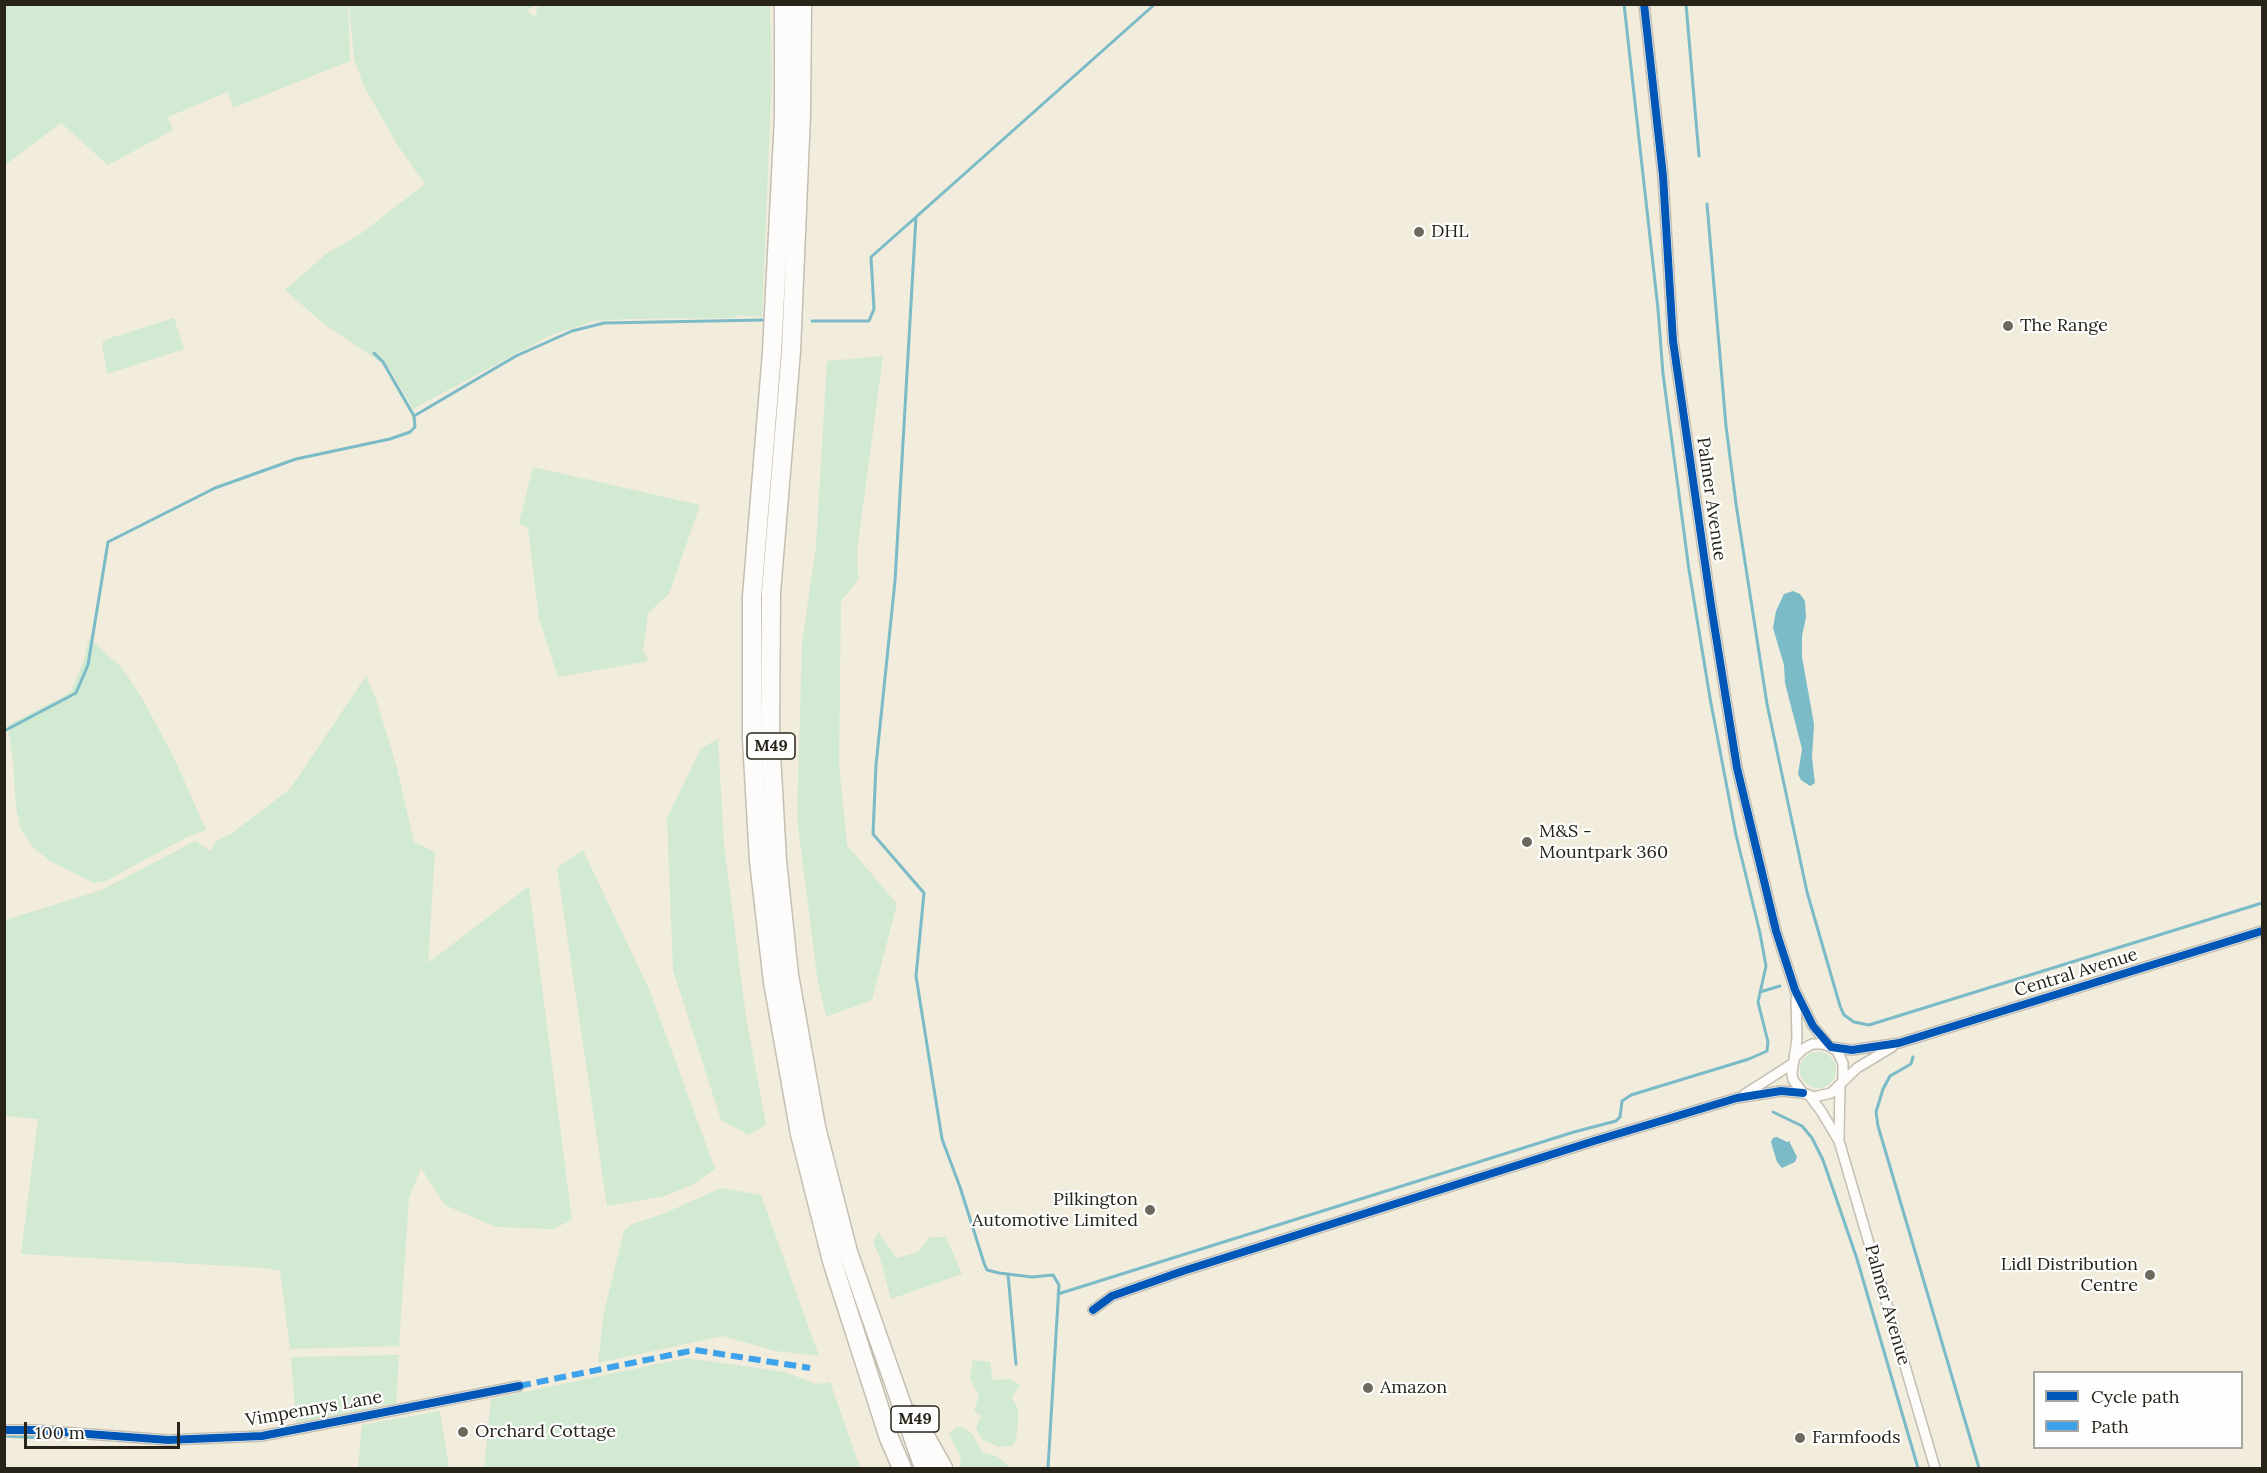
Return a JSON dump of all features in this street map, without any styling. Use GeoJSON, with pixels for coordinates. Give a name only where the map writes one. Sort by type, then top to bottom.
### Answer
{"type":"FeatureCollection","features":[{"type":"Feature","properties":{"kind":"highway","name":"M49"},"geometry":{"type":"LineString","coordinates":[[784,4],[784,117],[772,352],[752,597],[752,739],[759,861],[772,982],[800,1134],[832,1261],[898,1468]]}},
{"type":"Feature","properties":{"kind":"highway","name":"M49"},"geometry":{"type":"LineString","coordinates":[[802,4],[801,114],[791,351],[771,592],[770,736],[776,850],[789,975],[816,1127],[848,1252],[924,1468]]}},
{"type":"Feature","properties":{"kind":"highway","name":"M49"},"geometry":{"type":"LineString","coordinates":[[888,1369],[943,1468]]}},
{"type":"Feature","properties":{"kind":"highway","name":"M49"},"geometry":{"type":"LineString","coordinates":[[889,1438],[902,1468]]}},
{"type":"Feature","properties":{"kind":"street","name":"Palmer Avenue"},"geometry":{"type":"LineString","coordinates":[[1644,4],[1663,185],[1673,341],[1709,594],[1737,768],[1776,930],[1795,990]]}},
{"type":"Feature","properties":{"kind":"street","name":"Central Avenue"},"geometry":{"type":"LineString","coordinates":[[1899,1043],[2262,931]]}},
{"type":"Feature","properties":{"kind":"street"},"geometry":{"type":"LineString","coordinates":[[1795,990],[1813,1026],[1830,1047],[1837,1051],[1844,1063],[1839,1141]]}},
{"type":"Feature","properties":{"kind":"street"},"geometry":{"type":"LineString","coordinates":[[1795,990],[1798,1026],[1793,1080],[1827,1119],[1839,1141]]}},
{"type":"Feature","properties":{"kind":"street"},"geometry":{"type":"LineString","coordinates":[[1737,1098],[1794,1060],[1803,1049],[1812,1044],[1852,1050],[1899,1043]]}},
{"type":"Feature","properties":{"kind":"street"},"geometry":{"type":"LineString","coordinates":[[1093,1311],[1112,1296],[1184,1271],[1737,1098],[1781,1091],[1826,1096],[1863,1063],[1899,1043]]}},
{"type":"Feature","properties":{"kind":"street","name":"Palmer Avenue"},"geometry":{"type":"LineString","coordinates":[[1839,1141],[1935,1468]]}},
{"type":"Feature","properties":{"kind":"street","name":"Vimpennys Lane"},"geometry":{"type":"LineString","coordinates":[[4,1430],[35,1430],[168,1440],[262,1436],[519,1386]]}},
{"type":"Feature","properties":{"kind":"green space"},"geometry":{"type":"Polygon","coordinates":[[[4,5],[348,5],[350,61],[233,108],[228,92],[168,117],[173,130],[108,165],[61,123],[5,165],[4,5]]]}},
{"type":"Feature","properties":{"kind":"green space"},"geometry":{"type":"Polygon","coordinates":[[[349,5],[537,5],[527,10],[535,17],[538,5],[770,5],[772,74],[762,317],[737,315],[736,318],[594,321],[551,335],[413,409],[389,368],[324,324],[285,290],[326,254],[359,235],[425,184],[398,146],[364,86],[354,59],[349,5]]]}},
{"type":"Feature","properties":{"kind":"green space"},"geometry":{"type":"Polygon","coordinates":[[[174,318],[184,349],[107,374],[102,343],[107,339],[174,318]]]}},
{"type":"Feature","properties":{"kind":"green space"},"geometry":{"type":"Polygon","coordinates":[[[883,356],[857,551],[858,580],[841,601],[839,764],[847,845],[897,904],[872,1000],[826,1017],[817,976],[797,818],[802,643],[816,546],[827,361],[883,356]]]}},
{"type":"Feature","properties":{"kind":"green space"},"geometry":{"type":"Polygon","coordinates":[[[533,467],[700,505],[669,594],[648,613],[643,651],[649,661],[558,677],[539,619],[528,528],[519,523],[533,467]]]}},
{"type":"Feature","properties":{"kind":"green space"},"geometry":{"type":"Polygon","coordinates":[[[89,638],[122,668],[141,696],[175,760],[206,830],[187,837],[106,881],[94,883],[50,861],[33,847],[21,830],[16,808],[8,725],[72,690],[84,660],[89,638]]]}},
{"type":"Feature","properties":{"kind":"green space"},"geometry":{"type":"Polygon","coordinates":[[[366,676],[376,699],[397,768],[414,842],[435,852],[428,963],[529,886],[572,1220],[553,1229],[496,1227],[445,1205],[421,1168],[409,1198],[399,1346],[290,1349],[280,1271],[265,1268],[21,1254],[38,1119],[5,1116],[5,920],[102,890],[195,841],[211,851],[215,842],[232,833],[290,789],[366,676]]]}},
{"type":"Feature","properties":{"kind":"green space"},"geometry":{"type":"Polygon","coordinates":[[[718,739],[724,845],[746,1017],[766,1125],[749,1135],[721,1120],[673,970],[667,818],[701,748],[718,739]]]}},
{"type":"Feature","properties":{"kind":"green space"},"geometry":{"type":"Polygon","coordinates":[[[583,850],[649,989],[715,1169],[692,1185],[665,1196],[607,1206],[557,868],[583,850]]]}},
{"type":"Feature","properties":{"kind":"green space"},"geometry":{"type":"Polygon","coordinates":[[[1818,1052],[1831,1057],[1836,1070],[1831,1083],[1818,1088],[1805,1083],[1800,1070],[1805,1057],[1818,1052]]]}},
{"type":"Feature","properties":{"kind":"green space"},"geometry":{"type":"Polygon","coordinates":[[[721,1188],[761,1195],[819,1356],[775,1351],[723,1336],[598,1363],[604,1312],[624,1231],[630,1225],[665,1213],[721,1188]]]}},
{"type":"Feature","properties":{"kind":"green space"},"geometry":{"type":"Polygon","coordinates":[[[878,1232],[897,1258],[918,1252],[930,1237],[946,1237],[962,1274],[891,1299],[880,1258],[873,1242],[878,1232]]]}},
{"type":"Feature","properties":{"kind":"green space"},"geometry":{"type":"Polygon","coordinates":[[[399,1355],[396,1403],[296,1423],[291,1357],[399,1355]]]}},
{"type":"Feature","properties":{"kind":"green space"},"geometry":{"type":"Polygon","coordinates":[[[686,1358],[785,1372],[816,1384],[830,1382],[860,1468],[484,1468],[491,1399],[686,1358]]]}},
{"type":"Feature","properties":{"kind":"green space"},"geometry":{"type":"Polygon","coordinates":[[[973,1360],[990,1362],[993,1380],[1010,1379],[1020,1385],[1012,1397],[1018,1409],[1018,1424],[1016,1439],[1012,1446],[999,1447],[983,1440],[976,1429],[981,1416],[974,1411],[979,1396],[970,1379],[973,1360]]]}},
{"type":"Feature","properties":{"kind":"green space"},"geometry":{"type":"Polygon","coordinates":[[[440,1411],[449,1468],[358,1468],[362,1425],[440,1411]]]}},
{"type":"Feature","properties":{"kind":"green space"},"geometry":{"type":"Polygon","coordinates":[[[957,1427],[964,1428],[973,1435],[982,1452],[996,1456],[1009,1466],[1007,1468],[959,1468],[961,1458],[949,1434],[957,1427]]]}},
{"type":"Feature","properties":{"kind":"water"},"geometry":{"type":"Polygon","coordinates":[[[1793,591],[1800,594],[1805,601],[1806,617],[1802,636],[1802,657],[1814,724],[1812,758],[1815,783],[1810,786],[1801,780],[1798,774],[1802,749],[1785,683],[1784,665],[1773,628],[1776,611],[1784,594],[1793,591]]]}},
{"type":"Feature","properties":{"kind":"water"},"geometry":{"type":"Polygon","coordinates":[[[1777,1137],[1787,1142],[1790,1141],[1797,1157],[1795,1162],[1782,1168],[1777,1162],[1771,1142],[1777,1137]]]}},
{"type":"Feature","properties":{"kind":"waterway"},"geometry":{"type":"LineString","coordinates":[[1048,1468],[1059,1285],[1053,1275],[1032,1277],[999,1273],[987,1270],[984,1263],[942,1139],[916,976],[924,893],[873,834],[876,765],[895,581],[916,217],[1155,4]]}},
{"type":"Feature","properties":{"kind":"waterway"},"geometry":{"type":"LineString","coordinates":[[1058,1294],[1574,1132],[1616,1121],[1620,1117],[1622,1101],[1631,1095],[1749,1059],[1767,1051],[1768,1042],[1758,1002],[1766,966],[1736,835],[1689,570],[1663,374],[1658,309],[1624,4]]}},
{"type":"Feature","properties":{"kind":"waterway"},"geometry":{"type":"LineString","coordinates":[[1686,4],[1699,156]]}},
{"type":"Feature","properties":{"kind":"waterway"},"geometry":{"type":"LineString","coordinates":[[1707,204],[1726,426],[1767,704],[1807,892],[1844,1015],[1854,1022],[1869,1025],[2262,903]]}},
{"type":"Feature","properties":{"kind":"waterway"},"geometry":{"type":"LineString","coordinates":[[812,321],[869,321],[874,309],[871,257],[915,218]]}},
{"type":"Feature","properties":{"kind":"waterway"},"geometry":{"type":"LineString","coordinates":[[414,416],[516,356],[572,331],[604,323],[763,320]]}},
{"type":"Feature","properties":{"kind":"waterway"},"geometry":{"type":"LineString","coordinates":[[4,731],[76,693],[88,665],[108,542],[215,488],[296,459],[390,439],[410,432],[415,427],[414,416],[383,362],[374,353]]}},
{"type":"Feature","properties":{"kind":"waterway"},"geometry":{"type":"LineString","coordinates":[[1760,992],[1780,986]]}},
{"type":"Feature","properties":{"kind":"waterway"},"geometry":{"type":"LineString","coordinates":[[1913,1057],[1911,1064],[1890,1076],[1883,1089],[1876,1112],[1878,1126],[1979,1468]]}},
{"type":"Feature","properties":{"kind":"waterway"},"geometry":{"type":"LineString","coordinates":[[1773,1112],[1802,1126],[1812,1138],[1823,1160],[1857,1259],[1918,1468]]}},
{"type":"Feature","properties":{"kind":"waterway"},"geometry":{"type":"LineString","coordinates":[[1008,1274],[1016,1364]]}},
{"type":"Feature","properties":{"kind":"waterway"},"geometry":{"type":"LineString","coordinates":[[4,1436],[42,1438]]}},
{"type":"Feature","properties":{"kind":"marked path"},"geometry":{"type":"LineString","coordinates":[[519,1386],[695,1350],[810,1368]]}},
{"type":"Feature","properties":{"kind":"cycle path"},"geometry":{"type":"LineString","coordinates":[[1644,4],[1663,176],[1673,341],[1737,768],[1776,931],[1795,990],[1813,1026],[1831,1047],[1852,1050],[1899,1043],[2262,931]]}},
{"type":"Feature","properties":{"kind":"cycle path"},"geometry":{"type":"LineString","coordinates":[[1093,1310],[1112,1296],[1183,1271],[1594,1141],[1737,1098],[1781,1091],[1803,1093]]}},
{"type":"Feature","properties":{"kind":"cycle path"},"geometry":{"type":"LineString","coordinates":[[4,1430],[35,1430],[168,1440],[262,1436],[519,1386]]}},
{"type":"Feature","properties":{"kind":"place","name":"DHL"},"geometry":{"type":"Point","coordinates":[1419,232]}},
{"type":"Feature","properties":{"kind":"place","name":"The Range"},"geometry":{"type":"Point","coordinates":[2008,326]}},
{"type":"Feature","properties":{"kind":"place","name":"M&S - Mountpark 360"},"geometry":{"type":"Point","coordinates":[1527,842]}},
{"type":"Feature","properties":{"kind":"place","name":"Pilkington Automotive Limited"},"geometry":{"type":"Point","coordinates":[1150,1210]}},
{"type":"Feature","properties":{"kind":"place","name":"Lidl Distribution Centre"},"geometry":{"type":"Point","coordinates":[2150,1275]}},
{"type":"Feature","properties":{"kind":"place","name":"Amazon"},"geometry":{"type":"Point","coordinates":[1368,1388]}},
{"type":"Feature","properties":{"kind":"place","name":"Orchard Cottage"},"geometry":{"type":"Point","coordinates":[463,1432]}},
{"type":"Feature","properties":{"kind":"place","name":"Farmfoods"},"geometry":{"type":"Point","coordinates":[1800,1438]}}]}
